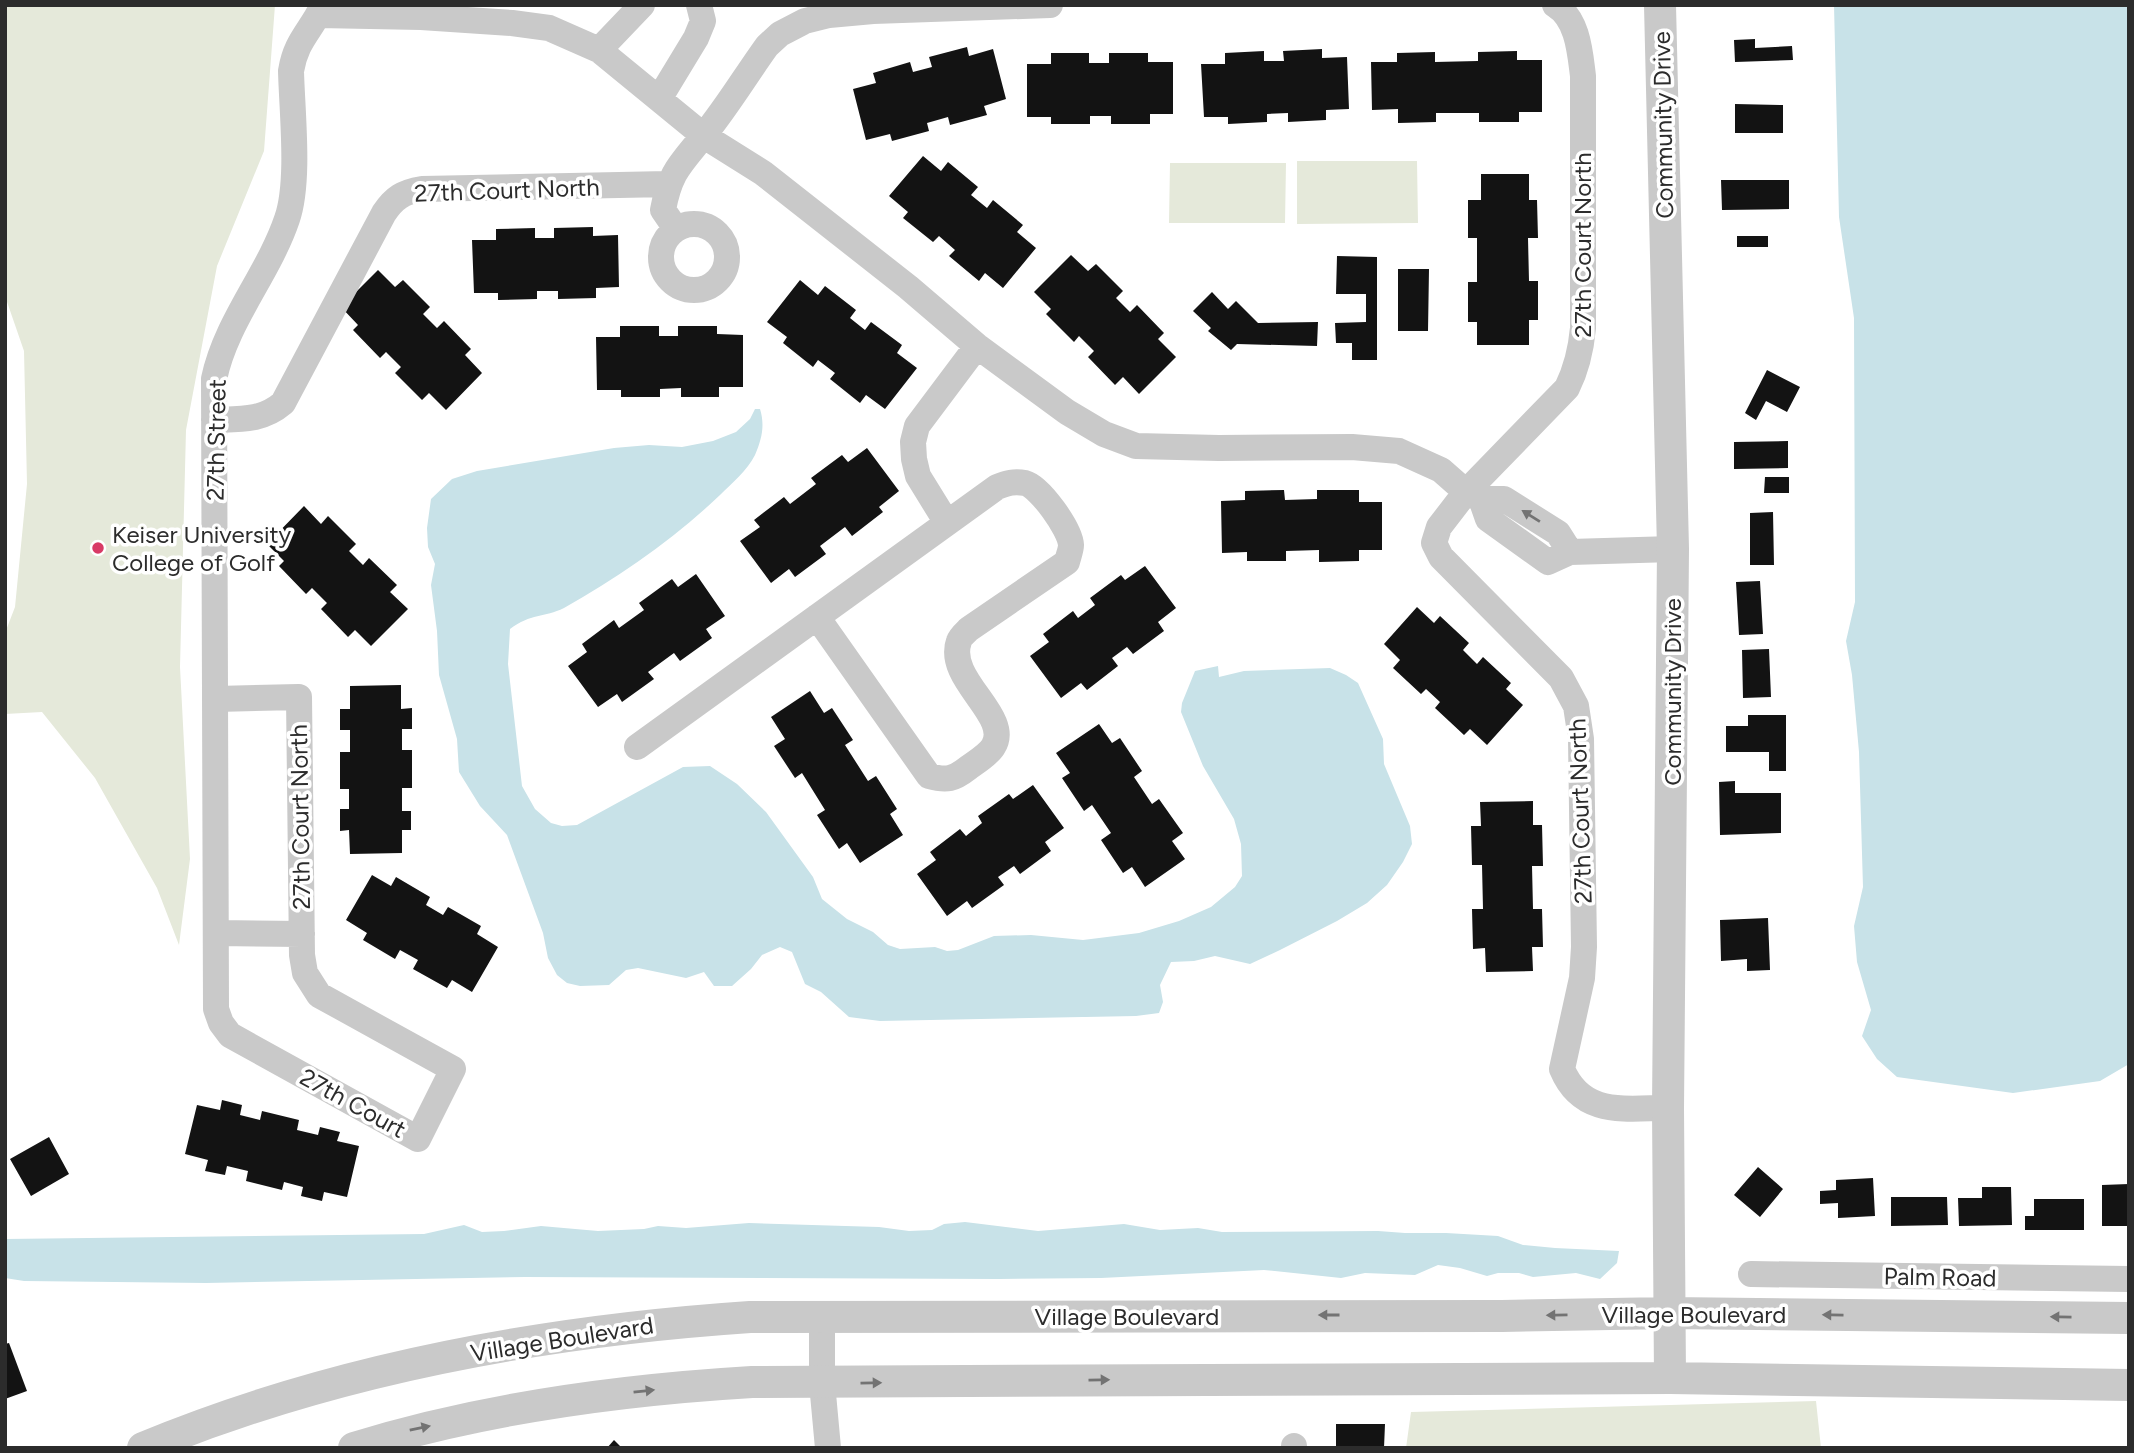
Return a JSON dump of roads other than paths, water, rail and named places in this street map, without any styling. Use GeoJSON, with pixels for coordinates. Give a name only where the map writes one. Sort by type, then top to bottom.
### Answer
{"type":"FeatureCollection","features":[{"type":"Feature","properties":{"kind":"street"},"geometry":{"type":"LineString","coordinates":[[599,50],[642,5]]}},
{"type":"Feature","properties":{"kind":"street"},"geometry":{"type":"LineString","coordinates":[[659,99],[696,38],[703,21],[699,5]]}},
{"type":"Feature","properties":{"kind":"street"},"geometry":{"type":"LineString","coordinates":[[676,229],[663,210],[673,176],[687,153],[704,136],[767,46],[780,34],[805,21],[829,15],[1050,5]]}},
{"type":"Feature","properties":{"kind":"street","name":"27th Court North"},"geometry":{"type":"LineString","coordinates":[[1555,5],[1562,9],[1574,30],[1580,49],[1583,76],[1584,328],[1581,350],[1567,388],[1474,495],[1439,527],[1434,543],[1441,556],[1561,678],[1570,691],[1580,722],[1584,947],[1582,978],[1562,1069],[1568,1083],[1592,1103],[1607,1108],[1668,1108]]}},
{"type":"Feature","properties":{"kind":"street","name":"Community Drive"},"geometry":{"type":"LineString","coordinates":[[1660,5],[1672,549],[1668,1108],[1670,1378]]}},
{"type":"Feature","properties":{"kind":"street"},"geometry":{"type":"LineString","coordinates":[[319,8],[549,28],[599,50],[704,136],[763,173],[908,287],[977,346],[1067,412],[1104,434],[1136,446],[1352,447],[1399,451],[1441,470],[1474,495],[1504,499],[1558,533],[1570,552],[1672,549]]}},
{"type":"Feature","properties":{"kind":"street","name":"27th Street"},"geometry":{"type":"LineString","coordinates":[[216,933],[214,379],[223,348],[282,234],[292,203],[294,187],[291,71],[294,54],[319,8]]}},
{"type":"Feature","properties":{"kind":"street","name":"27th Court North"},"geometry":{"type":"LineString","coordinates":[[214,420],[258,418],[283,403],[384,213],[393,200],[406,192],[673,176]]}},
{"type":"Feature","properties":{"kind":"street"},"geometry":{"type":"LineString","coordinates":[[947,523],[918,476],[913,442],[916,426],[977,346]]}},
{"type":"Feature","properties":{"kind":"street"},"geometry":{"type":"LineString","coordinates":[[637,747],[947,523],[998,487],[1012,481],[1028,484],[1041,493],[1066,531],[1071,546],[1067,562],[969,629],[959,640],[957,665],[993,719],[998,734],[993,748],[959,775],[944,780],[929,776],[817,617]]}},
{"type":"Feature","properties":{"kind":"street","name":"27th Court North"},"geometry":{"type":"LineString","coordinates":[[216,699],[299,697],[302,934],[216,933]]}},
{"type":"Feature","properties":{"kind":"street","name":"27th Court"},"geometry":{"type":"LineString","coordinates":[[216,933],[216,1009],[230,1035],[418,1139],[453,1069],[319,995],[305,973],[302,934]]}},
{"type":"Feature","properties":{"kind":"street","name":"Palm Road"},"geometry":{"type":"LineString","coordinates":[[1751,1274],[2129,1279]]}},
{"type":"Feature","properties":{"kind":"street","name":"Village Boulevard"},"geometry":{"type":"LineString","coordinates":[[143,1448],[303,1390],[400,1366],[567,1334],[750,1317],[1670,1313],[2129,1318]]}},
{"type":"Feature","properties":{"kind":"street"},"geometry":{"type":"LineString","coordinates":[[822,1318],[822,1383],[828,1448]]}},
{"type":"Feature","properties":{"kind":"street"},"geometry":{"type":"LineString","coordinates":[[354,1448],[414,1429],[576,1398],[751,1382],[1670,1378],[2129,1385]]}},
{"type":"Feature","properties":{"kind":"water"},"geometry":{"type":"Polygon","coordinates":[[[1834,5],[2129,5],[2129,1064],[2100,1081],[2013,1093],[1897,1077],[1877,1059],[1862,1036],[1871,1010],[1857,962],[1854,926],[1863,887],[1859,752],[1846,641],[1855,602],[1854,318],[1839,217],[1834,5]]]}},
{"type":"Feature","properties":{"kind":"water"},"geometry":{"type":"Polygon","coordinates":[[[755,409],[760,409],[762,426],[755,455],[739,476],[702,511],[645,556],[585,596],[564,608],[524,620],[510,629],[508,664],[522,786],[535,809],[551,823],[562,826],[577,825],[683,767],[710,766],[737,784],[766,812],[813,877],[822,899],[847,919],[873,932],[888,945],[900,949],[935,947],[947,951],[958,950],[994,936],[1031,935],[1083,940],[1139,933],[1179,921],[1211,907],[1235,887],[1242,876],[1241,844],[1234,819],[1203,766],[1181,712],[1195,671],[1218,666],[1219,677],[1244,671],[1330,668],[1358,683],[1383,739],[1384,764],[1410,826],[1412,844],[1387,885],[1367,903],[1337,921],[1250,964],[1215,956],[1194,961],[1171,962],[1160,985],[1163,1002],[1159,1013],[1136,1016],[880,1021],[849,1017],[821,992],[805,984],[792,952],[780,947],[762,955],[732,986],[714,986],[704,972],[686,978],[638,968],[626,970],[609,985],[580,986],[567,983],[557,975],[548,958],[543,933],[507,835],[480,806],[459,772],[457,739],[439,675],[431,585],[435,564],[428,547],[427,528],[431,499],[452,479],[477,471],[614,448],[649,445],[682,447],[713,441],[736,432],[750,419],[755,409]]]}},
{"type":"Feature","properties":{"kind":"water"},"geometry":{"type":"Polygon","coordinates":[[[965,1222],[1038,1231],[1124,1224],[1160,1230],[1198,1228],[1222,1232],[1446,1233],[1498,1236],[1523,1245],[1619,1251],[1617,1263],[1600,1279],[1576,1273],[1533,1277],[1519,1273],[1498,1273],[1487,1276],[1438,1265],[1415,1275],[1365,1273],[1341,1278],[1264,1270],[1101,1278],[999,1279],[525,1277],[206,1283],[24,1281],[5,1278],[5,1239],[424,1234],[464,1225],[482,1232],[541,1226],[598,1231],[749,1223],[879,1227],[909,1231],[932,1230],[944,1224],[965,1222]]]}},
{"type":"Feature","properties":{"kind":"place","name":"Keiser University College of Golf"},"geometry":{"type":"Point","coordinates":[98,548]}}]}
